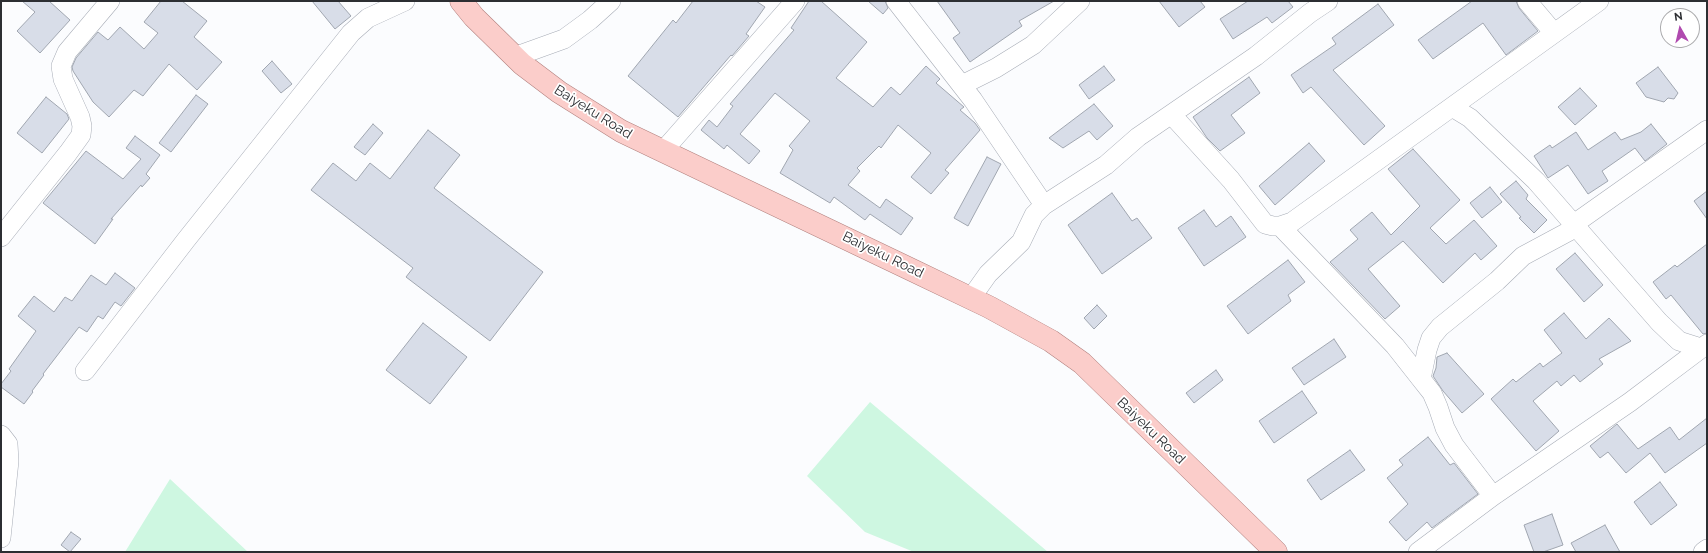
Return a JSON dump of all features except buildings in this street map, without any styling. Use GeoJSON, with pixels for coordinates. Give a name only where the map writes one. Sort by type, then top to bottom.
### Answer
{"type":"FeatureCollection","features":[{"type":"Feature","properties":{"kind":"main road","name":"Baiyeku Road"},"geometry":{"type":"LineString","coordinates":[[460,1],[474,17],[514,56],[559,92],[621,131],[970,298],[1051,341],[1082,363],[1276,552]]}},
{"type":"Feature","properties":{"kind":"street"},"geometry":{"type":"LineString","coordinates":[[85,371],[186,240],[351,33],[368,18],[405,1]]}},
{"type":"Feature","properties":{"kind":"street"},"geometry":{"type":"LineString","coordinates":[[514,56],[564,39],[590,20],[611,1]]}},
{"type":"Feature","properties":{"kind":"street"},"geometry":{"type":"LineString","coordinates":[[663,151],[795,1]]}},
{"type":"Feature","properties":{"kind":"street"},"geometry":{"type":"LineString","coordinates":[[896,1],[962,85],[1044,205]]}},
{"type":"Feature","properties":{"kind":"street"},"geometry":{"type":"LineString","coordinates":[[962,85],[996,68],[1033,45],[1080,1]]}},
{"type":"Feature","properties":{"kind":"street"},"geometry":{"type":"LineString","coordinates":[[970,298],[988,274],[1021,242],[1034,215],[1044,205],[1106,165],[1138,137],[1256,56],[1328,1]]}},
{"type":"Feature","properties":{"kind":"street"},"geometry":{"type":"LineString","coordinates":[[1528,1],[1554,33]]}},
{"type":"Feature","properties":{"kind":"street"},"geometry":{"type":"LineString","coordinates":[[1172,115],[1231,180],[1265,224],[1280,226],[1292,222],[1599,1]]}},
{"type":"Feature","properties":{"kind":"street"},"geometry":{"type":"LineString","coordinates":[[1,237],[68,153],[80,135],[82,126],[80,117],[63,79],[61,66],[67,52],[108,2]]}},
{"type":"Feature","properties":{"kind":"street"},"geometry":{"type":"LineString","coordinates":[[1458,103],[1470,118],[1536,181],[1576,225],[1659,322],[1679,341],[1704,346]]}},
{"type":"Feature","properties":{"kind":"street"},"geometry":{"type":"LineString","coordinates":[[1421,379],[1431,338],[1440,327],[1496,281],[1523,256],[1576,225],[1707,130]]}},
{"type":"Feature","properties":{"kind":"street"},"geometry":{"type":"LineString","coordinates":[[1280,226],[1395,346],[1432,393],[1445,428],[1454,445],[1493,496]]}},
{"type":"Feature","properties":{"kind":"street"},"geometry":{"type":"LineString","coordinates":[[1679,341],[1681,364]]}},
{"type":"Feature","properties":{"kind":"street"},"geometry":{"type":"LineString","coordinates":[[1418,552],[1493,496],[1630,402],[1704,346]]}},
{"type":"Feature","properties":{"kind":"street"},"geometry":{"type":"LineString","coordinates":[[1,435],[8,444],[9,461],[1,538]]}},
{"type":"Feature","properties":{"kind":"street"},"geometry":{"type":"LineString","coordinates":[[1703,552],[1707,549]]}},
{"type":"Feature","properties":{"kind":"green space"},"geometry":{"type":"Polygon","coordinates":[[[870,402],[1048,552],[914,552],[865,532],[807,476],[870,402]]]}},
{"type":"Feature","properties":{"kind":"green space"},"geometry":{"type":"Polygon","coordinates":[[[170,479],[248,552],[125,552],[170,479]]]}}]}
